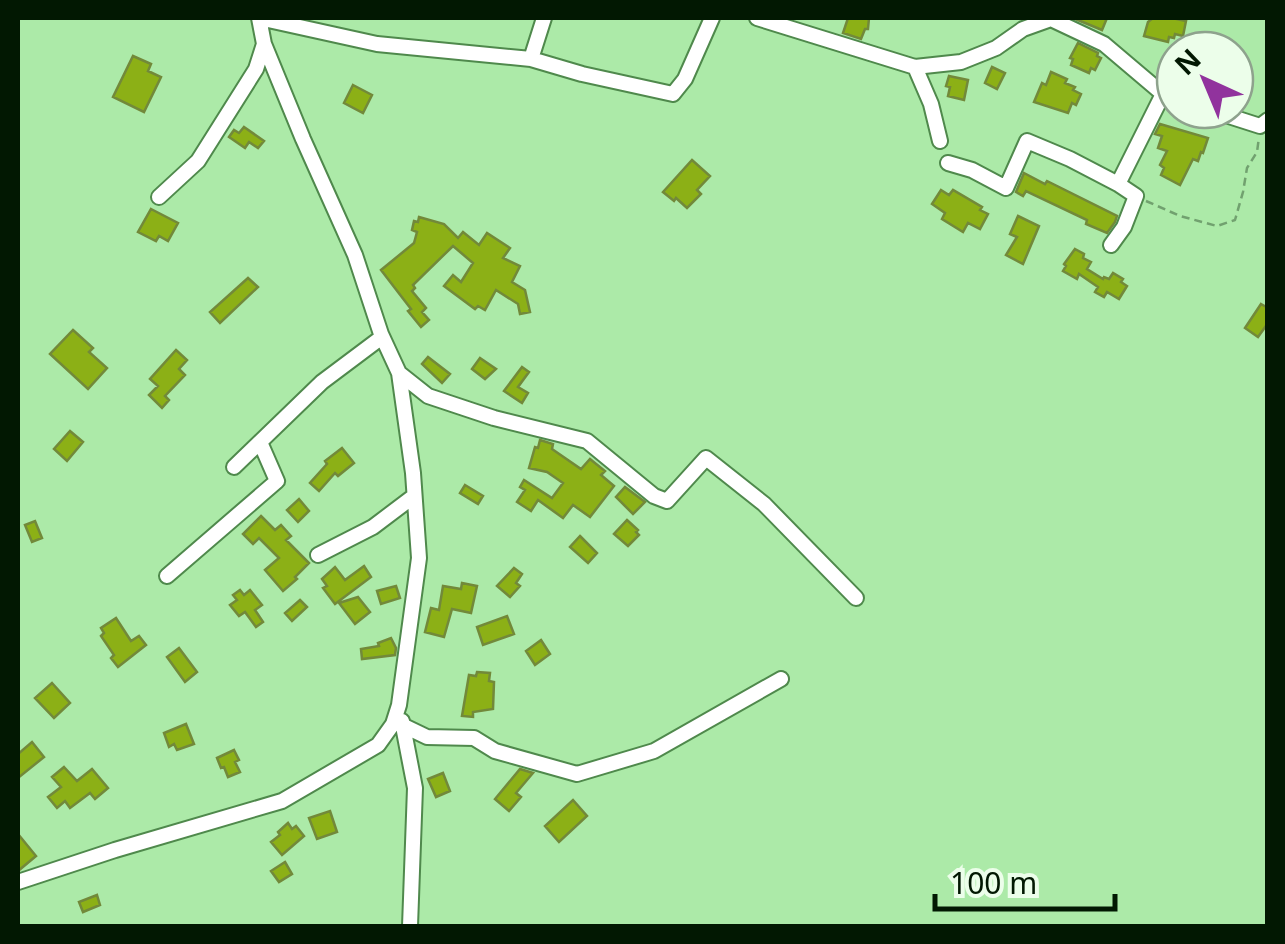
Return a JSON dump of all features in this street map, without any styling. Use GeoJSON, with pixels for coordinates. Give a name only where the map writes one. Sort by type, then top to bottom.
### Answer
{"type":"FeatureCollection","features":[{"type":"Feature","properties":{"kind":"street"},"geometry":{"type":"LineString","coordinates":[[18,882],[282,800],[378,745],[393,724],[399,705],[419,558],[400,372],[382,336],[355,255],[264,44],[259,18],[377,44],[531,60],[673,94],[685,79],[714,19]]}},
{"type":"Feature","properties":{"kind":"street"},"geometry":{"type":"LineString","coordinates":[[531,60],[544,18]]}},
{"type":"Feature","properties":{"kind":"street"},"geometry":{"type":"LineString","coordinates":[[757,18],[915,67],[961,62],[996,48],[1023,29],[1051,19],[1104,44],[1155,85]]}},
{"type":"Feature","properties":{"kind":"street"},"geometry":{"type":"LineString","coordinates":[[159,197],[198,160],[256,69],[264,44]]}},
{"type":"Feature","properties":{"kind":"street"},"geometry":{"type":"LineString","coordinates":[[915,67],[931,104],[940,141]]}},
{"type":"Feature","properties":{"kind":"street"},"geometry":{"type":"LineString","coordinates":[[1118,184],[1155,120]]}},
{"type":"Feature","properties":{"kind":"street"},"geometry":{"type":"LineString","coordinates":[[948,163],[972,170],[1006,188],[1027,141],[1070,159],[1136,196],[1124,227],[1111,245]]}},
{"type":"Feature","properties":{"kind":"street"},"geometry":{"type":"LineString","coordinates":[[234,467],[322,382],[382,336]]}},
{"type":"Feature","properties":{"kind":"street"},"geometry":{"type":"LineString","coordinates":[[400,372],[428,396],[494,418],[587,440],[654,496],[667,501],[706,458],[764,504],[856,598]]}},
{"type":"Feature","properties":{"kind":"street"},"geometry":{"type":"LineString","coordinates":[[167,576],[277,482],[260,442]]}},
{"type":"Feature","properties":{"kind":"street"},"geometry":{"type":"LineString","coordinates":[[318,555],[373,526],[414,496]]}},
{"type":"Feature","properties":{"kind":"street"},"geometry":{"type":"LineString","coordinates":[[402,725],[428,737],[474,738],[496,751],[577,774],[654,751],[781,679]]}},
{"type":"Feature","properties":{"kind":"street"},"geometry":{"type":"LineString","coordinates":[[399,705],[415,788],[410,926]]}},
{"type":"Feature","properties":{"kind":"path"},"geometry":{"type":"LineString","coordinates":[[1136,196],[1180,216],[1217,226],[1235,220],[1247,168],[1257,152],[1264,123]]}},
{"type":"Feature","properties":{"kind":"building"},"geometry":{"type":"Polygon","coordinates":[[[848,18],[869,18],[861,39],[843,33],[848,18]]]}},
{"type":"Feature","properties":{"kind":"building"},"geometry":{"type":"Polygon","coordinates":[[[1073,18],[1107,18],[1102,30],[1073,18]]]}},
{"type":"Feature","properties":{"kind":"building"},"geometry":{"type":"Polygon","coordinates":[[[1153,18],[1186,21],[1184,30],[1155,30],[1155,39],[1144,36],[1153,18]]]}},
{"type":"Feature","properties":{"kind":"building"},"geometry":{"type":"Polygon","coordinates":[[[1078,43],[1101,58],[1089,73],[1071,65],[1070,58],[1078,43]]]}},
{"type":"Feature","properties":{"kind":"building"},"geometry":{"type":"Polygon","coordinates":[[[133,56],[151,64],[148,71],[161,77],[144,112],[113,97],[133,56]]]}},
{"type":"Feature","properties":{"kind":"building"},"geometry":{"type":"Polygon","coordinates":[[[992,67],[1005,73],[997,89],[985,83],[992,67]]]}},
{"type":"Feature","properties":{"kind":"building"},"geometry":{"type":"Polygon","coordinates":[[[1051,72],[1067,79],[1065,83],[1081,94],[1068,113],[1034,102],[1051,72]]]}},
{"type":"Feature","properties":{"kind":"building"},"geometry":{"type":"Polygon","coordinates":[[[949,76],[968,80],[964,100],[948,96],[949,76]]]}},
{"type":"Feature","properties":{"kind":"building"},"geometry":{"type":"Polygon","coordinates":[[[353,85],[372,95],[363,113],[344,103],[353,85]]]}},
{"type":"Feature","properties":{"kind":"building"},"geometry":{"type":"Polygon","coordinates":[[[244,127],[264,141],[258,148],[249,142],[245,148],[229,137],[234,130],[239,133],[244,127]]]}},
{"type":"Feature","properties":{"kind":"building"},"geometry":{"type":"Polygon","coordinates":[[[1157,130],[1181,130],[1208,138],[1203,153],[1198,161],[1193,159],[1180,185],[1161,175],[1164,168],[1160,165],[1167,151],[1158,148],[1162,136],[1155,134],[1157,130]]]}},
{"type":"Feature","properties":{"kind":"building"},"geometry":{"type":"Polygon","coordinates":[[[692,160],[710,176],[697,190],[701,194],[687,208],[663,192],[692,160]]]}},
{"type":"Feature","properties":{"kind":"building"},"geometry":{"type":"Polygon","coordinates":[[[1024,173],[1117,216],[1115,222],[1107,233],[1026,191],[1023,196],[1016,192],[1024,173]]]}},
{"type":"Feature","properties":{"kind":"building"},"geometry":{"type":"Polygon","coordinates":[[[941,190],[949,195],[953,190],[982,207],[980,210],[988,214],[980,229],[968,223],[963,232],[942,219],[945,213],[932,204],[941,190]]]}},
{"type":"Feature","properties":{"kind":"building"},"geometry":{"type":"Polygon","coordinates":[[[151,209],[178,223],[168,241],[159,236],[156,241],[138,232],[151,209]]]}},
{"type":"Feature","properties":{"kind":"building"},"geometry":{"type":"Polygon","coordinates":[[[1018,216],[1039,226],[1023,264],[1006,255],[1017,237],[1010,234],[1018,216]]]}},
{"type":"Feature","properties":{"kind":"building"},"geometry":{"type":"Polygon","coordinates":[[[419,217],[444,224],[458,238],[463,232],[479,245],[487,233],[510,248],[503,258],[520,266],[512,282],[525,290],[530,312],[520,314],[518,304],[496,290],[485,310],[478,306],[475,309],[444,286],[453,275],[461,282],[473,263],[453,246],[413,285],[412,291],[426,308],[422,312],[429,320],[421,327],[381,270],[414,243],[417,232],[412,230],[419,217]]]}},
{"type":"Feature","properties":{"kind":"building"},"geometry":{"type":"Polygon","coordinates":[[[1075,249],[1091,262],[1087,269],[1103,279],[1109,279],[1113,273],[1123,279],[1121,282],[1127,286],[1119,299],[1107,292],[1104,297],[1095,292],[1098,287],[1079,274],[1077,279],[1063,271],[1075,249]]]}},
{"type":"Feature","properties":{"kind":"building"},"geometry":{"type":"Polygon","coordinates":[[[248,278],[258,287],[220,323],[210,312],[248,278]]]}},
{"type":"Feature","properties":{"kind":"building"},"geometry":{"type":"Polygon","coordinates":[[[1261,304],[1268,308],[1268,323],[1258,337],[1245,328],[1261,304]]]}},
{"type":"Feature","properties":{"kind":"building"},"geometry":{"type":"Polygon","coordinates":[[[73,330],[107,368],[88,389],[50,354],[73,330]]]}},
{"type":"Feature","properties":{"kind":"building"},"geometry":{"type":"Polygon","coordinates":[[[176,350],[187,360],[179,369],[185,375],[165,396],[169,400],[162,408],[149,395],[158,386],[150,379],[176,350]]]}},
{"type":"Feature","properties":{"kind":"building"},"geometry":{"type":"Polygon","coordinates":[[[428,357],[450,374],[442,383],[422,364],[428,357]]]}},
{"type":"Feature","properties":{"kind":"building"},"geometry":{"type":"Polygon","coordinates":[[[480,358],[496,369],[485,379],[472,369],[480,358]]]}},
{"type":"Feature","properties":{"kind":"building"},"geometry":{"type":"Polygon","coordinates":[[[522,367],[529,372],[518,387],[528,393],[522,403],[504,391],[522,367]]]}},
{"type":"Feature","properties":{"kind":"building"},"geometry":{"type":"Polygon","coordinates":[[[70,431],[83,442],[67,461],[54,449],[70,431]]]}},
{"type":"Feature","properties":{"kind":"building"},"geometry":{"type":"Polygon","coordinates":[[[540,440],[553,444],[552,449],[581,469],[590,459],[605,471],[601,475],[614,486],[590,517],[573,505],[563,518],[538,500],[531,511],[517,502],[525,490],[520,487],[524,480],[552,498],[563,483],[547,472],[529,468],[540,440]]]}},
{"type":"Feature","properties":{"kind":"building"},"geometry":{"type":"Polygon","coordinates":[[[342,448],[354,463],[338,476],[335,473],[319,491],[310,483],[327,464],[325,461],[342,448]]]}},
{"type":"Feature","properties":{"kind":"building"},"geometry":{"type":"Polygon","coordinates":[[[465,485],[483,496],[478,504],[460,493],[465,485]]]}},
{"type":"Feature","properties":{"kind":"building"},"geometry":{"type":"Polygon","coordinates":[[[625,487],[645,502],[633,514],[616,497],[625,487]]]}},
{"type":"Feature","properties":{"kind":"building"},"geometry":{"type":"Polygon","coordinates":[[[299,499],[309,511],[298,522],[287,510],[299,499]]]}},
{"type":"Feature","properties":{"kind":"building"},"geometry":{"type":"Polygon","coordinates":[[[261,516],[275,530],[281,525],[291,536],[286,540],[309,563],[283,591],[265,570],[279,558],[259,538],[253,544],[243,534],[261,516]]]}},
{"type":"Feature","properties":{"kind":"building"},"geometry":{"type":"Polygon","coordinates":[[[627,520],[639,535],[628,546],[614,534],[627,520]]]}},
{"type":"Feature","properties":{"kind":"building"},"geometry":{"type":"Polygon","coordinates":[[[35,521],[42,538],[32,542],[25,525],[35,521]]]}},
{"type":"Feature","properties":{"kind":"building"},"geometry":{"type":"Polygon","coordinates":[[[580,536],[597,553],[588,563],[570,547],[580,536]]]}},
{"type":"Feature","properties":{"kind":"building"},"geometry":{"type":"Polygon","coordinates":[[[364,566],[371,577],[335,604],[323,588],[327,586],[322,579],[335,567],[345,580],[364,566]]]}},
{"type":"Feature","properties":{"kind":"building"},"geometry":{"type":"Polygon","coordinates":[[[514,568],[522,574],[516,583],[520,586],[510,597],[497,586],[514,568]]]}},
{"type":"Feature","properties":{"kind":"building"},"geometry":{"type":"Polygon","coordinates":[[[462,583],[477,586],[471,613],[452,609],[444,637],[425,632],[431,608],[439,610],[443,586],[461,589],[462,583]]]}},
{"type":"Feature","properties":{"kind":"building"},"geometry":{"type":"Polygon","coordinates":[[[396,586],[400,598],[381,604],[377,591],[396,586]]]}},
{"type":"Feature","properties":{"kind":"building"},"geometry":{"type":"Polygon","coordinates":[[[240,590],[244,595],[250,590],[262,605],[255,610],[263,622],[256,627],[245,612],[239,616],[230,605],[237,600],[233,595],[240,590]]]}},
{"type":"Feature","properties":{"kind":"building"},"geometry":{"type":"Polygon","coordinates":[[[358,597],[370,612],[355,624],[339,603],[358,597]]]}},
{"type":"Feature","properties":{"kind":"building"},"geometry":{"type":"Polygon","coordinates":[[[300,600],[307,607],[292,621],[285,613],[300,600]]]}},
{"type":"Feature","properties":{"kind":"building"},"geometry":{"type":"Polygon","coordinates":[[[507,616],[514,634],[483,645],[477,627],[507,616]]]}},
{"type":"Feature","properties":{"kind":"building"},"geometry":{"type":"Polygon","coordinates":[[[116,618],[131,641],[139,636],[146,645],[118,667],[101,636],[101,628],[116,618]]]}},
{"type":"Feature","properties":{"kind":"building"},"geometry":{"type":"Polygon","coordinates":[[[391,638],[395,655],[362,659],[361,649],[379,646],[378,643],[391,638]]]}},
{"type":"Feature","properties":{"kind":"building"},"geometry":{"type":"Polygon","coordinates":[[[541,640],[550,654],[535,665],[526,651],[541,640]]]}},
{"type":"Feature","properties":{"kind":"building"},"geometry":{"type":"Polygon","coordinates":[[[179,648],[197,672],[185,682],[167,657],[179,648]]]}},
{"type":"Feature","properties":{"kind":"building"},"geometry":{"type":"Polygon","coordinates":[[[477,672],[490,673],[489,681],[494,682],[493,709],[473,712],[473,717],[462,716],[469,675],[476,676],[477,672]]]}},
{"type":"Feature","properties":{"kind":"building"},"geometry":{"type":"Polygon","coordinates":[[[52,683],[70,703],[54,718],[35,698],[52,683]]]}},
{"type":"Feature","properties":{"kind":"building"},"geometry":{"type":"Polygon","coordinates":[[[186,724],[194,744],[177,750],[174,744],[169,747],[164,733],[186,724]]]}},
{"type":"Feature","properties":{"kind":"building"},"geometry":{"type":"Polygon","coordinates":[[[32,742],[44,757],[18,778],[18,754],[32,742]]]}},
{"type":"Feature","properties":{"kind":"building"},"geometry":{"type":"Polygon","coordinates":[[[234,750],[240,772],[228,777],[217,758],[234,750]]]}},
{"type":"Feature","properties":{"kind":"building"},"geometry":{"type":"Polygon","coordinates":[[[64,767],[77,781],[92,769],[108,788],[95,799],[90,793],[70,808],[65,801],[57,808],[48,797],[61,787],[52,777],[64,767]]]}},
{"type":"Feature","properties":{"kind":"building"},"geometry":{"type":"Polygon","coordinates":[[[520,769],[533,773],[516,793],[521,797],[509,811],[495,799],[520,769]]]}},
{"type":"Feature","properties":{"kind":"building"},"geometry":{"type":"Polygon","coordinates":[[[443,773],[450,791],[436,797],[428,779],[443,773]]]}},
{"type":"Feature","properties":{"kind":"building"},"geometry":{"type":"Polygon","coordinates":[[[573,800],[587,816],[559,842],[545,826],[573,800]]]}},
{"type":"Feature","properties":{"kind":"building"},"geometry":{"type":"Polygon","coordinates":[[[330,811],[337,832],[317,839],[309,818],[330,811]]]}},
{"type":"Feature","properties":{"kind":"building"},"geometry":{"type":"Polygon","coordinates":[[[288,823],[304,836],[282,855],[271,842],[288,823]]]}},
{"type":"Feature","properties":{"kind":"building"},"geometry":{"type":"Polygon","coordinates":[[[18,834],[36,856],[18,871],[18,834]]]}},
{"type":"Feature","properties":{"kind":"building"},"geometry":{"type":"Polygon","coordinates":[[[285,862],[292,874],[279,882],[271,871],[285,862]]]}},
{"type":"Feature","properties":{"kind":"building"},"geometry":{"type":"Polygon","coordinates":[[[97,895],[100,905],[83,912],[79,902],[97,895]]]}}]}
